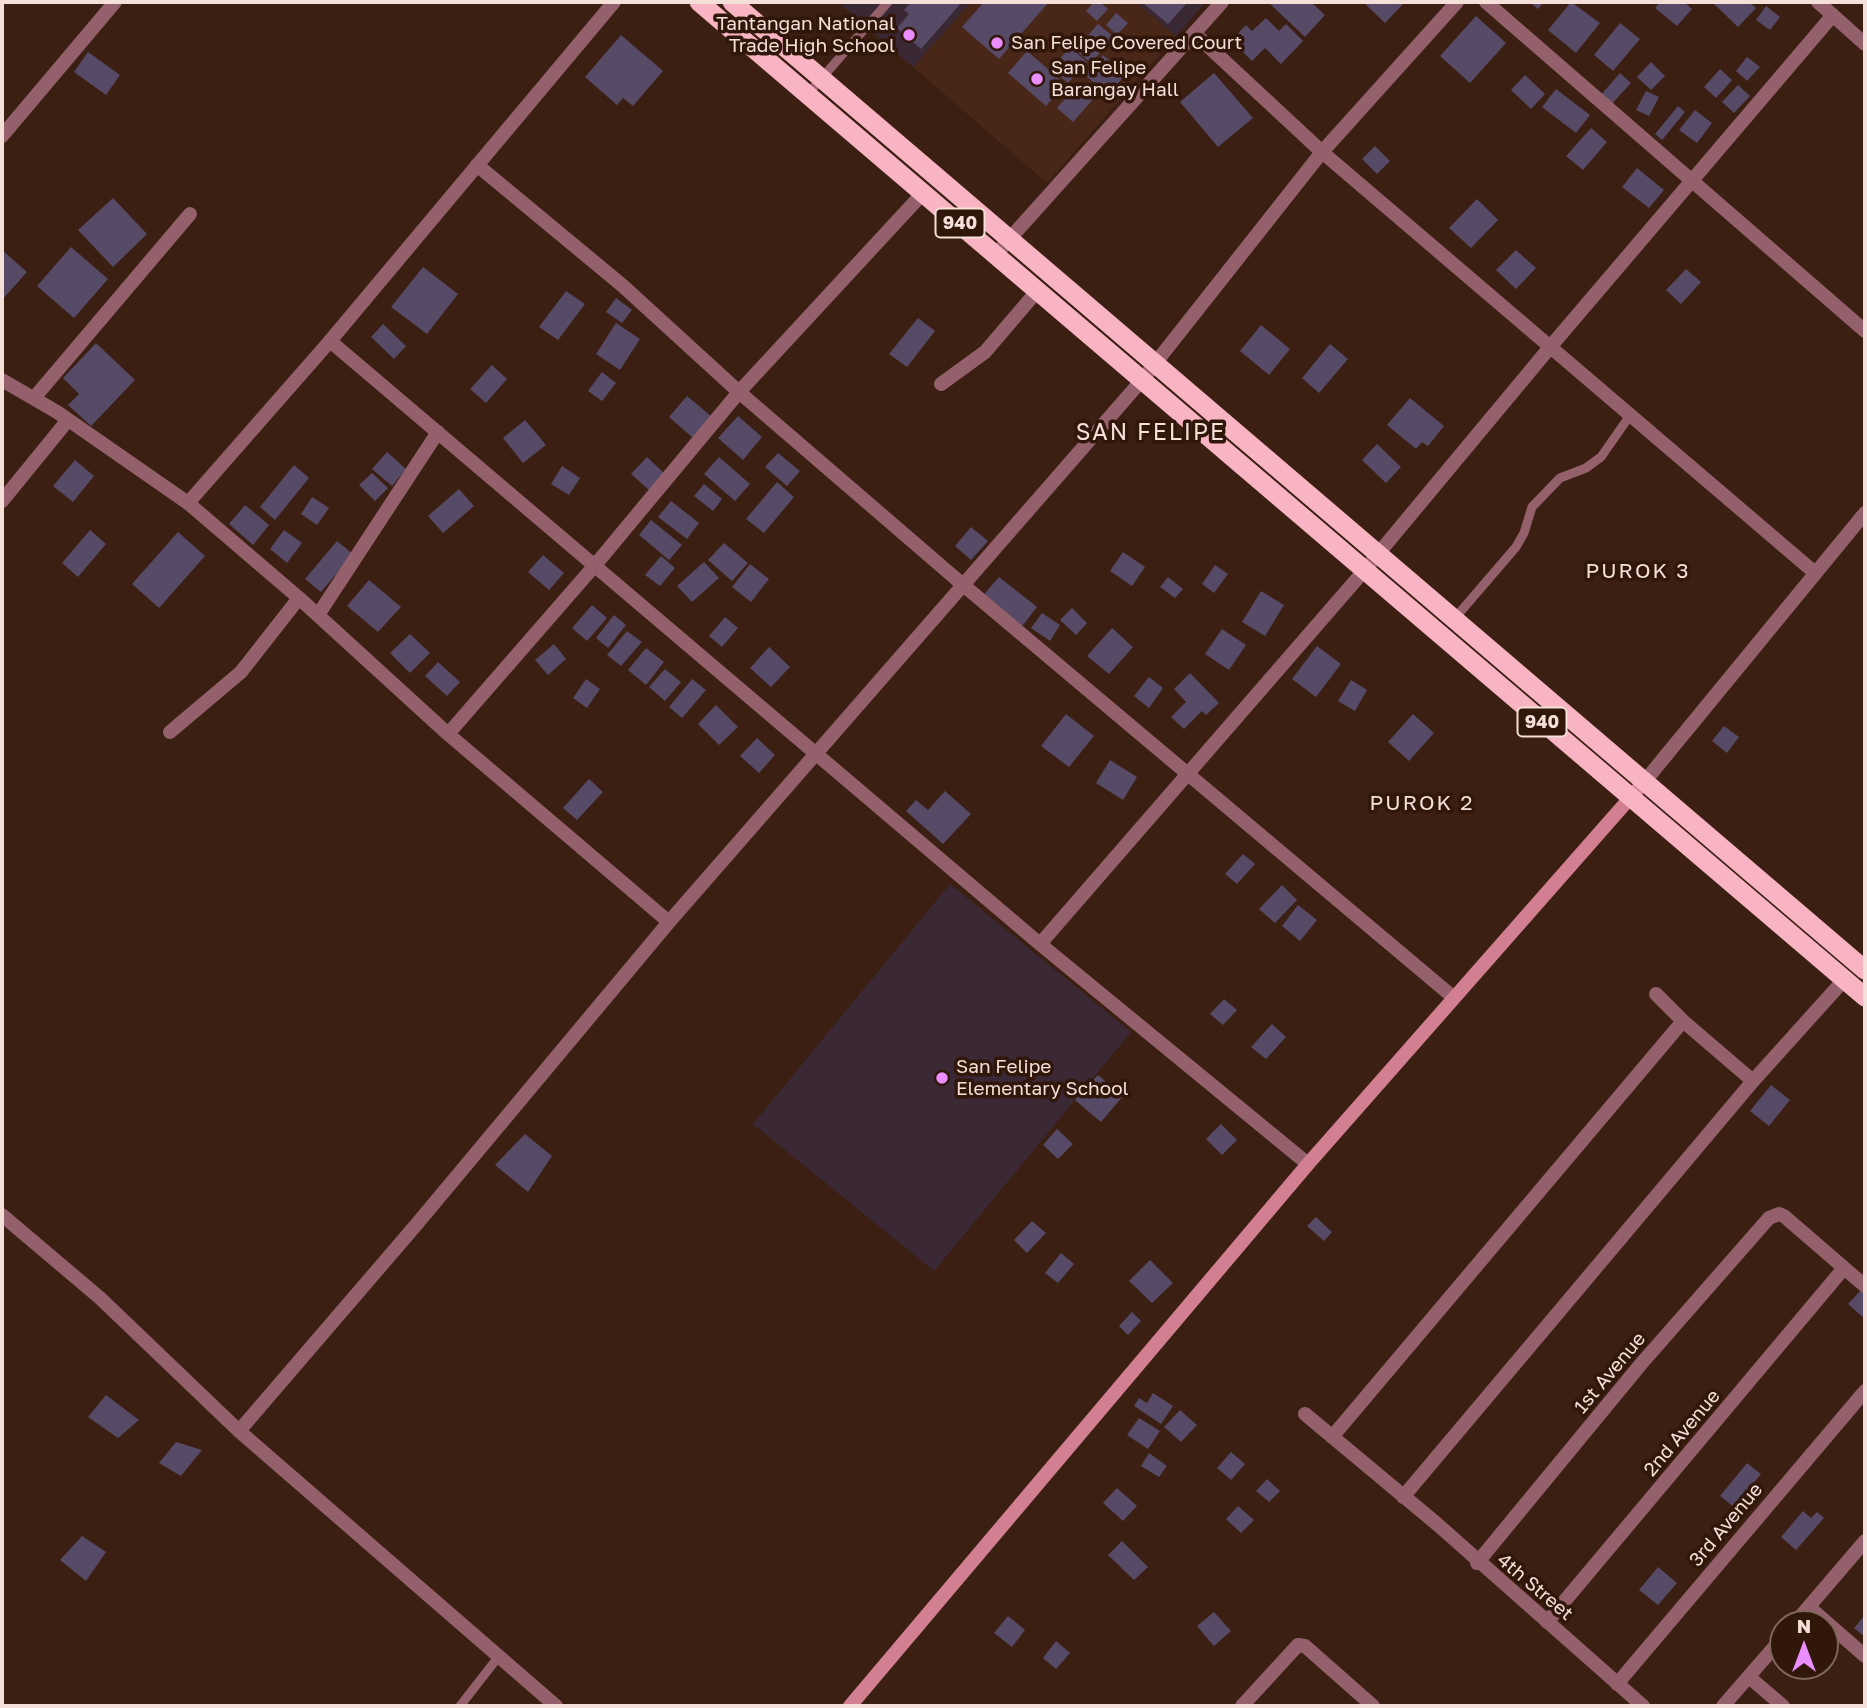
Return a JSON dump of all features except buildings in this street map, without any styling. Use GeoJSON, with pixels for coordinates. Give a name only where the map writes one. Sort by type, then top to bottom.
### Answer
{"type":"FeatureCollection","features":[{"type":"Feature","properties":{"kind":"highway","name":"940"},"geometry":{"type":"LineString","coordinates":[[699,2],[924,192],[1363,572],[1865,997]]}},
{"type":"Feature","properties":{"kind":"highway","name":"940"},"geometry":{"type":"LineString","coordinates":[[732,2],[1865,970]]}},
{"type":"Feature","properties":{"kind":"main road"},"geometry":{"type":"LineString","coordinates":[[850,1706],[1308,1164],[1645,781]]}},
{"type":"Feature","properties":{"kind":"street"},"geometry":{"type":"LineString","coordinates":[[2,136],[115,2]]}},
{"type":"Feature","properties":{"kind":"street"},"geometry":{"type":"LineString","coordinates":[[188,503],[330,341],[614,2]]}},
{"type":"Feature","properties":{"kind":"street"},"geometry":{"type":"LineString","coordinates":[[996,254],[1222,2]]}},
{"type":"Feature","properties":{"kind":"street"},"geometry":{"type":"LineString","coordinates":[[239,1431],[416,1226],[669,922],[1142,380],[1322,152],[1457,2]]}},
{"type":"Feature","properties":{"kind":"street"},"geometry":{"type":"LineString","coordinates":[[1486,2],[1865,331]]}},
{"type":"Feature","properties":{"kind":"street"},"geometry":{"type":"LineString","coordinates":[[1818,2],[1865,44]]}},
{"type":"Feature","properties":{"kind":"street"},"geometry":{"type":"LineString","coordinates":[[1040,943],[1363,572],[1551,345],[1693,183],[1833,15]]}},
{"type":"Feature","properties":{"kind":"street"},"geometry":{"type":"LineString","coordinates":[[1194,33],[1322,152],[1814,572]]}},
{"type":"Feature","properties":{"kind":"street"},"geometry":{"type":"LineString","coordinates":[[477,164],[623,286],[739,391],[962,584],[1453,997]]}},
{"type":"Feature","properties":{"kind":"street"},"geometry":{"type":"LineString","coordinates":[[448,734],[596,564],[739,391],[924,192]]}},
{"type":"Feature","properties":{"kind":"street"},"geometry":{"type":"LineString","coordinates":[[34,398],[190,214]]}},
{"type":"Feature","properties":{"kind":"street"},"geometry":{"type":"LineString","coordinates":[[941,384],[985,352],[1038,290]]}},
{"type":"Feature","properties":{"kind":"street"},"geometry":{"type":"LineString","coordinates":[[330,341],[1040,943],[1308,1164]]}},
{"type":"Feature","properties":{"kind":"street"},"geometry":{"type":"LineString","coordinates":[[2,380],[68,420],[188,503],[299,597],[448,734],[669,922]]}},
{"type":"Feature","properties":{"kind":"street"},"geometry":{"type":"LineString","coordinates":[[2,501],[68,420]]}},
{"type":"Feature","properties":{"kind":"street"},"geometry":{"type":"LineString","coordinates":[[318,615],[438,432]]}},
{"type":"Feature","properties":{"kind":"street"},"geometry":{"type":"LineString","coordinates":[[1645,781],[1865,513]]}},
{"type":"Feature","properties":{"kind":"street"},"geometry":{"type":"LineString","coordinates":[[170,732],[242,672],[299,597]]}},
{"type":"Feature","properties":{"kind":"street"},"geometry":{"type":"LineString","coordinates":[[1403,1497],[1753,1081],[1844,980]]}},
{"type":"Feature","properties":{"kind":"street"},"geometry":{"type":"LineString","coordinates":[[1656,994],[1753,1081]]}},
{"type":"Feature","properties":{"kind":"street"},"geometry":{"type":"LineString","coordinates":[[1332,1437],[1683,1021]]}},
{"type":"Feature","properties":{"kind":"street","name":"1st Avenue"},"geometry":{"type":"LineString","coordinates":[[1477,1563],[1641,1364],[1769,1218],[1779,1214],[1844,1268]]}},
{"type":"Feature","properties":{"kind":"street"},"geometry":{"type":"LineString","coordinates":[[2,1215],[100,1298],[239,1431],[556,1706]]}},
{"type":"Feature","properties":{"kind":"street"},"geometry":{"type":"LineString","coordinates":[[1844,1268],[1865,1286]]}},
{"type":"Feature","properties":{"kind":"street","name":"2nd Avenue"},"geometry":{"type":"LineString","coordinates":[[1547,1622],[1844,1268]]}},
{"type":"Feature","properties":{"kind":"street","name":"3rd Avenue"},"geometry":{"type":"LineString","coordinates":[[1617,1684],[1865,1391]]}},
{"type":"Feature","properties":{"kind":"street","name":"4th Street"},"geometry":{"type":"LineString","coordinates":[[1304,1414],[1643,1706]]}},
{"type":"Feature","properties":{"kind":"street"},"geometry":{"type":"LineString","coordinates":[[1806,1610],[1865,1541]]}},
{"type":"Feature","properties":{"kind":"street"},"geometry":{"type":"LineString","coordinates":[[1809,1607],[1865,1656]]}},
{"type":"Feature","properties":{"kind":"street"},"geometry":{"type":"LineString","coordinates":[[1243,1706],[1293,1648],[1305,1646],[1373,1706]]}},
{"type":"Feature","properties":{"kind":"street"},"geometry":{"type":"LineString","coordinates":[[1723,1706],[1769,1653]]}},
{"type":"Feature","properties":{"kind":"street"},"geometry":{"type":"LineString","coordinates":[[1749,1677],[1783,1706]]}},
{"type":"Feature","properties":{"kind":"lane"},"geometry":{"type":"LineString","coordinates":[[808,94],[888,2]]}},
{"type":"Feature","properties":{"kind":"lane"},"geometry":{"type":"LineString","coordinates":[[1455,618],[1516,547],[1524,533],[1532,507],[1560,478],[1586,468],[1601,457],[1631,414]]}},
{"type":"Feature","properties":{"kind":"lane"},"geometry":{"type":"LineString","coordinates":[[460,1706],[499,1656]]}},
{"type":"Feature","properties":{"kind":"shaded area","name":"Tantangan National Trade High School"},"geometry":{"type":"Polygon","coordinates":[[[838,2],[971,2],[913,67],[838,2]]]}},
{"type":"Feature","properties":{"kind":"shaded area"},"geometry":{"type":"Polygon","coordinates":[[[971,2],[1136,2],[1176,36],[1047,183],[913,67],[971,2]]]}},
{"type":"Feature","properties":{"kind":"shaded area"},"geometry":{"type":"Polygon","coordinates":[[[1136,2],[1206,2],[1176,36],[1136,2]]]}},
{"type":"Feature","properties":{"kind":"shaded area","name":"San Felipe Elementary School"},"geometry":{"type":"Polygon","coordinates":[[[950,884],[1131,1032],[934,1271],[753,1124],[950,884]]]}},
{"type":"Feature","properties":{"kind":"place","name":"Tantangan National Trade High School"},"geometry":{"type":"Point","coordinates":[909,35]}},
{"type":"Feature","properties":{"kind":"place","name":"San Felipe Covered Court"},"geometry":{"type":"Point","coordinates":[997,43]}},
{"type":"Feature","properties":{"kind":"place","name":"San Felipe Barangay Hall"},"geometry":{"type":"Point","coordinates":[1037,79]}},
{"type":"Feature","properties":{"kind":"place","name":"San Felipe Elementary School"},"geometry":{"type":"Point","coordinates":[942,1078]}},
{"type":"Feature","properties":{"kind":"district","name":"SAN FELIPE"},"geometry":{"type":"Point","coordinates":[1151,433]}},
{"type":"Feature","properties":{"kind":"district","name":"PUROK 3"},"geometry":{"type":"Point","coordinates":[1638,571]}},
{"type":"Feature","properties":{"kind":"district","name":"PUROK 2"},"geometry":{"type":"Point","coordinates":[1422,803]}}]}
